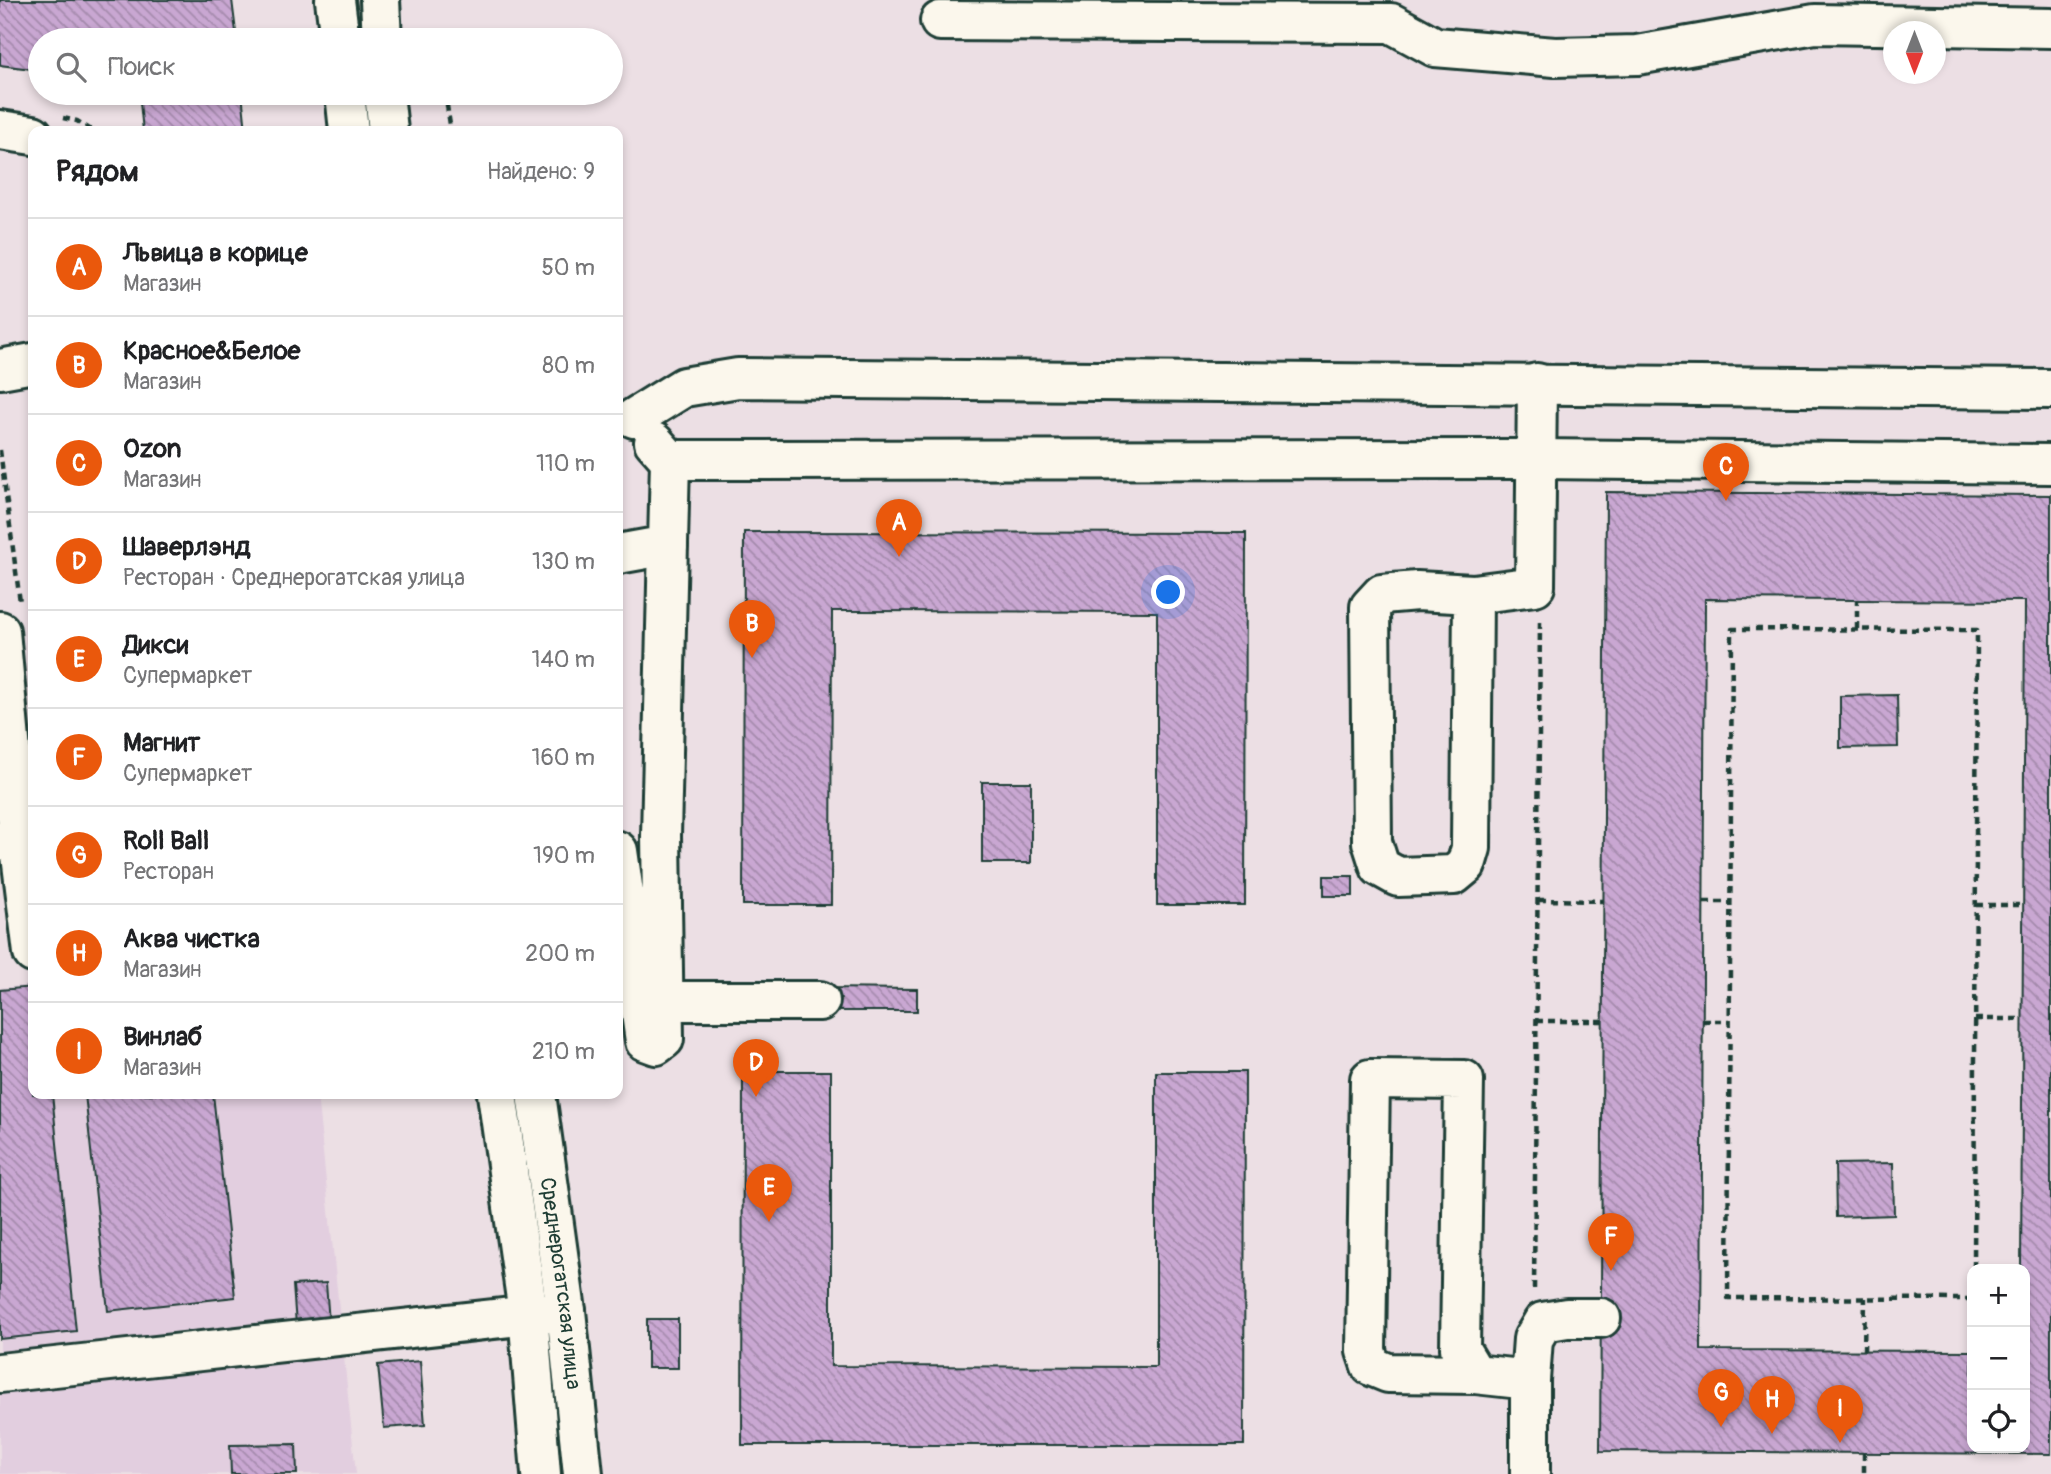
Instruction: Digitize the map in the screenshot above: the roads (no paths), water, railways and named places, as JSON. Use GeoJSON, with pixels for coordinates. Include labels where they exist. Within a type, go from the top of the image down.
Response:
{"type":"FeatureCollection","features":[{"type":"Feature","properties":{"kind":"street"},"geometry":{"type":"LineString","coordinates":[[335,0],[338,28]]}},
{"type":"Feature","properties":{"kind":"street"},"geometry":{"type":"LineString","coordinates":[[380,0],[381,28]]}},
{"type":"Feature","properties":{"kind":"street"},"geometry":{"type":"LineString","coordinates":[[940,21],[1391,23],[1435,47],[1555,57],[1636,55],[1815,24],[2051,28]]}},
{"type":"Feature","properties":{"kind":"street"},"geometry":{"type":"LineString","coordinates":[[346,105],[348,126]]}},
{"type":"Feature","properties":{"kind":"street"},"geometry":{"type":"LineString","coordinates":[[385,105],[387,126]]}},
{"type":"Feature","properties":{"kind":"street"},"geometry":{"type":"LineString","coordinates":[[0,130],[28,134]]}},
{"type":"Feature","properties":{"kind":"street"},"geometry":{"type":"LineString","coordinates":[[0,369],[28,364]]}},
{"type":"Feature","properties":{"kind":"street"},"geometry":{"type":"LineString","coordinates":[[2051,389],[738,377],[684,387],[626,418],[670,460],[1536,459],[2051,464]]}},
{"type":"Feature","properties":{"kind":"street"},"geometry":{"type":"LineString","coordinates":[[1473,594],[1471,848],[1466,864],[1454,876],[1398,877],[1380,867],[1372,842],[1370,607],[1382,594],[1417,591],[1473,594],[1535,586],[1537,383]]}},
{"type":"Feature","properties":{"kind":"street"},"geometry":{"type":"LineString","coordinates":[[623,886],[645,1041],[656,1045],[664,1038],[661,836],[670,460]]}},
{"type":"Feature","properties":{"kind":"street"},"geometry":{"type":"LineString","coordinates":[[623,553],[668,545]]}},
{"type":"Feature","properties":{"kind":"street"},"geometry":{"type":"LineString","coordinates":[[0,631],[10,840],[28,928]]}},
{"type":"Feature","properties":{"kind":"street"},"geometry":{"type":"LineString","coordinates":[[623,839],[661,836]]}},
{"type":"Feature","properties":{"kind":"street"},"geometry":{"type":"LineString","coordinates":[[664,1001],[820,1001]]}},
{"type":"Feature","properties":{"kind":"street"},"geometry":{"type":"LineString","coordinates":[[1475,1374],[1460,1349],[1464,1080],[1370,1079],[1366,1351],[1371,1366],[1388,1373],[1475,1374],[1530,1380]]}},
{"type":"Feature","properties":{"kind":"street","name":"Среднерогатская улица"},"geometry":{"type":"LineString","coordinates":[[498,1099],[528,1313],[541,1474]]}},
{"type":"Feature","properties":{"kind":"street","name":"Среднерогатская улица"},"geometry":{"type":"LineString","coordinates":[[537,1099],[566,1311],[583,1474]]}},
{"type":"Feature","properties":{"kind":"street"},"geometry":{"type":"LineString","coordinates":[[0,1373],[330,1339],[528,1313],[566,1311]]}},
{"type":"Feature","properties":{"kind":"street"},"geometry":{"type":"LineString","coordinates":[[1530,1474],[1533,1339],[1543,1322],[1567,1318],[1601,1318]]}},
{"type":"Feature","properties":{"kind":"place","name":"Ozon"},"geometry":{"type":"Point","coordinates":[1726,501]}},
{"type":"Feature","properties":{"kind":"place","name":"Львица в корице"},"geometry":{"type":"Point","coordinates":[899,557]}},
{"type":"Feature","properties":{"kind":"place","name":"Красное&Белое"},"geometry":{"type":"Point","coordinates":[752,658]}},
{"type":"Feature","properties":{"kind":"place","name":"Шаверлэнд"},"geometry":{"type":"Point","coordinates":[756,1097]}},
{"type":"Feature","properties":{"kind":"place","name":"Дикси"},"geometry":{"type":"Point","coordinates":[769,1222]}},
{"type":"Feature","properties":{"kind":"place","name":"Магнит"},"geometry":{"type":"Point","coordinates":[1611,1271]}},
{"type":"Feature","properties":{"kind":"place","name":"Roll Ball"},"geometry":{"type":"Point","coordinates":[1721,1427]}},
{"type":"Feature","properties":{"kind":"place","name":"Аква чистка"},"geometry":{"type":"Point","coordinates":[1772,1434]}},
{"type":"Feature","properties":{"kind":"place","name":"Винлаб"},"geometry":{"type":"Point","coordinates":[1840,1443]}}]}
